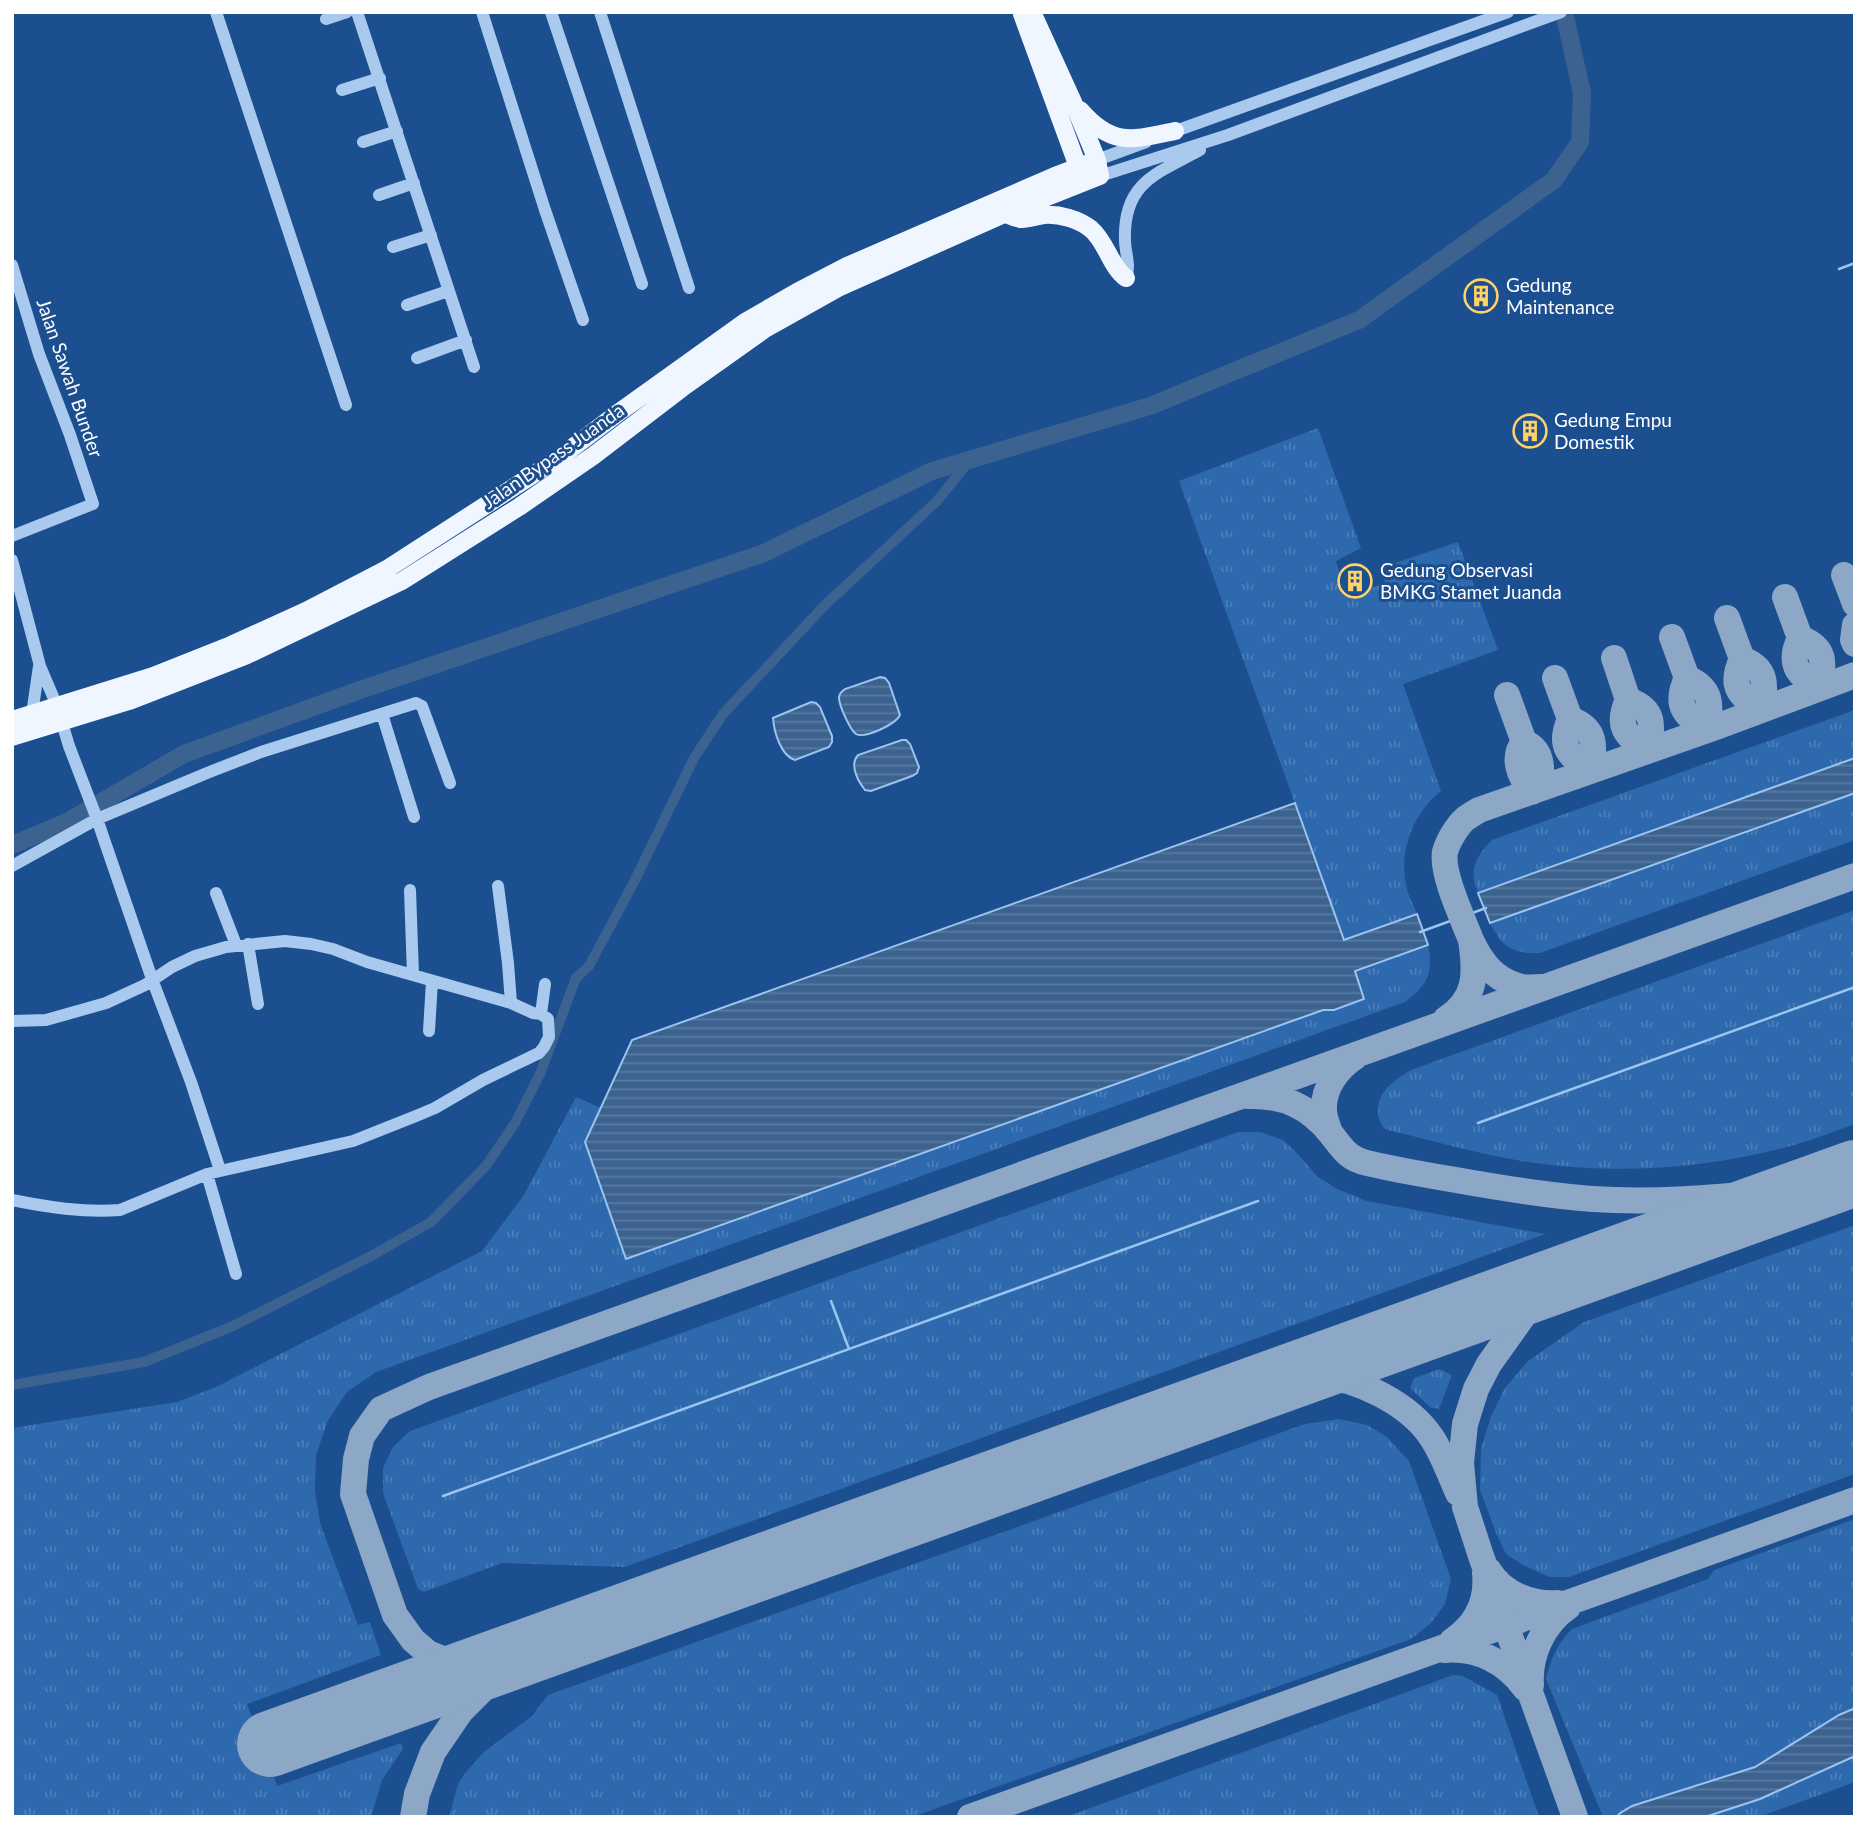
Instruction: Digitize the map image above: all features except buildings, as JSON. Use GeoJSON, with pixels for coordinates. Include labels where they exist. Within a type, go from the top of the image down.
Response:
{"type":"FeatureCollection","features":[{"type":"Feature","properties":{"kind":"main road"},"geometry":{"type":"LineString","coordinates":[[1021,12],[1090,171]]}},
{"type":"Feature","properties":{"kind":"main road"},"geometry":{"type":"LineString","coordinates":[[1032,12],[1073,102],[1090,171]]}},
{"type":"Feature","properties":{"kind":"main road"},"geometry":{"type":"LineString","coordinates":[[1073,102],[1100,130],[1111,136],[1135,138],[1175,131]]}},
{"type":"Feature","properties":{"kind":"main road","name":"Jalan Bypass Juanda"},"geometry":{"type":"LineString","coordinates":[[288,627],[402,581],[593,456],[682,388],[765,330],[841,288],[1004,214],[1090,171]]}},
{"type":"Feature","properties":{"kind":"main road","name":"Jalan Bypass Juanda"},"geometry":{"type":"LineString","coordinates":[[12,720],[32,714],[59,714],[129,701],[247,655],[306,611],[387,569],[480,510],[558,458],[745,322],[797,292],[847,266],[1023,189],[1090,171]]}},
{"type":"Feature","properties":{"kind":"main road"},"geometry":{"type":"LineString","coordinates":[[1004,214],[1021,219],[1057,215],[1084,224],[1098,236],[1118,270],[1126,278]]}},
{"type":"Feature","properties":{"kind":"main road","name":"Jalan Bypass Juanda"},"geometry":{"type":"LineString","coordinates":[[12,737],[59,714]]}},
{"type":"Feature","properties":{"kind":"street"},"geometry":{"type":"LineString","coordinates":[[216,12],[346,405]]}},
{"type":"Feature","properties":{"kind":"street"},"geometry":{"type":"LineString","coordinates":[[326,19],[347,12]]}},
{"type":"Feature","properties":{"kind":"street"},"geometry":{"type":"LineString","coordinates":[[357,12],[474,367]]}},
{"type":"Feature","properties":{"kind":"street"},"geometry":{"type":"LineString","coordinates":[[482,12],[583,320]]}},
{"type":"Feature","properties":{"kind":"street"},"geometry":{"type":"LineString","coordinates":[[551,12],[642,284]]}},
{"type":"Feature","properties":{"kind":"street"},"geometry":{"type":"LineString","coordinates":[[600,12],[689,288]]}},
{"type":"Feature","properties":{"kind":"street"},"geometry":{"type":"LineString","coordinates":[[1090,171],[1175,131],[1508,12]]}},
{"type":"Feature","properties":{"kind":"street"},"geometry":{"type":"LineString","coordinates":[[1090,171],[1228,135],[1561,12]]}},
{"type":"Feature","properties":{"kind":"street"},"geometry":{"type":"LineString","coordinates":[[342,90],[380,78]]}},
{"type":"Feature","properties":{"kind":"street"},"geometry":{"type":"LineString","coordinates":[[363,142],[397,131]]}},
{"type":"Feature","properties":{"kind":"street"},"geometry":{"type":"LineString","coordinates":[[1126,278],[1126,229],[1130,205],[1138,190],[1155,174],[1228,135]]}},
{"type":"Feature","properties":{"kind":"street"},"geometry":{"type":"LineString","coordinates":[[379,195],[414,183]]}},
{"type":"Feature","properties":{"kind":"street"},"geometry":{"type":"LineString","coordinates":[[393,247],[431,235]]}},
{"type":"Feature","properties":{"kind":"street","name":"Jalan Sawah Bunder"},"geometry":{"type":"LineString","coordinates":[[12,265],[39,354],[93,504],[12,536]]}},
{"type":"Feature","properties":{"kind":"street"},"geometry":{"type":"LineString","coordinates":[[407,305],[448,291]]}},
{"type":"Feature","properties":{"kind":"street"},"geometry":{"type":"LineString","coordinates":[[417,358],[466,340]]}},
{"type":"Feature","properties":{"kind":"street"},"geometry":{"type":"LineString","coordinates":[[12,560],[40,666],[191,1083],[236,1274]]}},
{"type":"Feature","properties":{"kind":"street"},"geometry":{"type":"LineString","coordinates":[[32,714],[40,666]]}},
{"type":"Feature","properties":{"kind":"street"},"geometry":{"type":"LineString","coordinates":[[12,866],[96,816],[261,752],[410,704],[420,704],[450,783]]}},
{"type":"Feature","properties":{"kind":"street"},"geometry":{"type":"LineString","coordinates":[[382,713],[414,817]]}},
{"type":"Feature","properties":{"kind":"street"},"geometry":{"type":"LineString","coordinates":[[498,887],[511,1003]]}},
{"type":"Feature","properties":{"kind":"street"},"geometry":{"type":"LineString","coordinates":[[410,891],[413,975]]}},
{"type":"Feature","properties":{"kind":"street"},"geometry":{"type":"LineString","coordinates":[[216,893],[242,944],[258,1004]]}},
{"type":"Feature","properties":{"kind":"street"},"geometry":{"type":"LineString","coordinates":[[12,1021],[46,1020],[106,1003],[145,985],[195,956],[242,944],[285,941],[311,944],[511,1003],[541,1014],[548,1019],[550,1029],[547,1042],[539,1053],[483,1080],[435,1108],[354,1141],[214,1172],[120,1210],[47,1207],[12,1200]]}},
{"type":"Feature","properties":{"kind":"street"},"geometry":{"type":"LineString","coordinates":[[429,1031],[432,981]]}},
{"type":"Feature","properties":{"kind":"street"},"geometry":{"type":"LineString","coordinates":[[541,1014],[545,984]]}},
{"type":"Feature","properties":{"kind":"green space"},"geometry":{"type":"Polygon","coordinates":[[[1318,428],[1361,548],[1336,561],[1347,596],[1385,583],[1380,568],[1458,542],[1498,650],[1403,684],[1441,791],[1422,811],[1406,848],[1405,875],[1408,892],[1417,914],[1344,940],[1179,481],[1318,428]]]}},
{"type":"Feature","properties":{"kind":"green space"},"geometry":{"type":"Polygon","coordinates":[[[1855,710],[1855,758],[1478,893],[1474,877],[1475,864],[1492,840],[1855,710]]]}},
{"type":"Feature","properties":{"kind":"green space"},"geometry":{"type":"Polygon","coordinates":[[[1855,793],[1855,840],[1540,953],[1510,948],[1500,939],[1490,923],[1855,793]]]}},
{"type":"Feature","properties":{"kind":"green space"},"geometry":{"type":"Polygon","coordinates":[[[1855,910],[1855,1124],[1762,1153],[1698,1164],[1633,1169],[1567,1167],[1516,1160],[1384,1129],[1379,1119],[1379,1102],[1383,1094],[1411,1070],[1855,910]]]}},
{"type":"Feature","properties":{"kind":"green space"},"geometry":{"type":"Polygon","coordinates":[[[1428,945],[1430,964],[1427,978],[1419,990],[1405,1002],[376,1372],[347,1392],[328,1420],[316,1455],[315,1491],[320,1523],[358,1625],[370,1622],[381,1655],[247,1704],[277,1786],[401,1743],[403,1749],[382,1780],[371,1817],[12,1817],[12,1428],[177,1402],[216,1387],[482,1251],[524,1195],[576,1097],[601,1108],[585,1142],[1334,1010],[1364,998],[1355,971],[1428,945]]]}},
{"type":"Feature","properties":{"kind":"green space"},"geometry":{"type":"Polygon","coordinates":[[[1238,1132],[1260,1132],[1283,1140],[1318,1177],[1337,1189],[1367,1201],[1545,1234],[625,1567],[502,1563],[424,1592],[418,1589],[383,1493],[383,1468],[393,1447],[410,1431],[1238,1132]]]}},
{"type":"Feature","properties":{"kind":"green space"},"geometry":{"type":"Polygon","coordinates":[[[1855,1225],[1855,1474],[1569,1577],[1550,1577],[1506,1554],[1480,1490],[1481,1449],[1491,1416],[1505,1388],[1528,1361],[1584,1322],[1855,1225]]]}},
{"type":"Feature","properties":{"kind":"green space"},"geometry":{"type":"Polygon","coordinates":[[[1440,1369],[1452,1375],[1439,1409],[1430,1407],[1410,1388],[1414,1378],[1440,1369]]]}},
{"type":"Feature","properties":{"kind":"green space"},"geometry":{"type":"Polygon","coordinates":[[[1339,1419],[1367,1425],[1387,1437],[1409,1461],[1451,1579],[1445,1604],[1431,1623],[1411,1639],[912,1817],[449,1817],[458,1784],[465,1773],[484,1752],[532,1716],[548,1695],[1305,1424],[1339,1419]]]}},
{"type":"Feature","properties":{"kind":"green space"},"geometry":{"type":"Polygon","coordinates":[[[1855,1519],[1855,1782],[1759,1817],[1603,1817],[1546,1679],[1555,1652],[1572,1629],[1708,1579],[1714,1570],[1855,1519]]]}},
{"type":"Feature","properties":{"kind":"green space"},"geometry":{"type":"Polygon","coordinates":[[[1453,1675],[1463,1676],[1497,1695],[1539,1817],[1066,1817],[1453,1675]]]}},
{"type":"Feature","properties":{"kind":"shaded area"},"geometry":{"type":"Polygon","coordinates":[[[880,677],[889,683],[900,715],[880,730],[856,734],[843,711],[840,695],[845,689],[880,677]]]}},
{"type":"Feature","properties":{"kind":"shaded area"},"geometry":{"type":"Polygon","coordinates":[[[811,702],[820,707],[832,742],[829,747],[795,760],[782,749],[773,718],[811,702]]]}},
{"type":"Feature","properties":{"kind":"shaded area"},"geometry":{"type":"Polygon","coordinates":[[[902,740],[910,744],[919,767],[917,773],[871,791],[865,790],[857,778],[855,759],[858,755],[902,740]]]}},
{"type":"Feature","properties":{"kind":"shaded area"},"geometry":{"type":"Polygon","coordinates":[[[1855,758],[1855,793],[1490,923],[1478,893],[1855,758]]]}},
{"type":"Feature","properties":{"kind":"shaded area"},"geometry":{"type":"Polygon","coordinates":[[[1295,803],[1344,940],[1417,914],[1428,945],[1355,971],[1364,999],[1334,1010],[1323,1010],[626,1259],[585,1142],[632,1040],[1295,803]]]}},
{"type":"Feature","properties":{"kind":"shaded area"},"geometry":{"type":"Polygon","coordinates":[[[1855,1708],[1855,1756],[1760,1799],[1705,1817],[1617,1817],[1632,1806],[1755,1767],[1839,1715],[1855,1708]]]}},
{"type":"Feature","properties":{"kind":"waterway"},"geometry":{"type":"LineString","coordinates":[[12,845],[67,822],[184,754],[360,690],[764,553],[932,471],[1150,406],[1359,320],[1554,180],[1580,142],[1582,93],[1564,12]]}},
{"type":"Feature","properties":{"kind":"waterway"},"geometry":{"type":"LineString","coordinates":[[1839,269],[1855,263]]}},
{"type":"Feature","properties":{"kind":"waterway"},"geometry":{"type":"LineString","coordinates":[[12,1385],[144,1362],[233,1326],[371,1256],[431,1222],[486,1166],[515,1123],[540,1074],[576,978],[589,966],[634,882],[694,758],[723,714],[826,604],[937,501],[970,460]]}},
{"type":"Feature","properties":{"kind":"waterway"},"geometry":{"type":"LineString","coordinates":[[1420,932],[1486,908]]}},
{"type":"Feature","properties":{"kind":"waterway"},"geometry":{"type":"LineString","coordinates":[[1478,1123],[1855,987]]}},
{"type":"Feature","properties":{"kind":"waterway"},"geometry":{"type":"LineString","coordinates":[[443,1496],[1258,1201]]}},
{"type":"Feature","properties":{"kind":"waterway"},"geometry":{"type":"LineString","coordinates":[[831,1301],[849,1349]]}},
{"type":"Feature","properties":{"kind":"taxiway"},"geometry":{"type":"LineString","coordinates":[[1844,575],[1855,604]]}},
{"type":"Feature","properties":{"kind":"taxiway"},"geometry":{"type":"LineString","coordinates":[[1785,597],[1800,638],[1815,647],[1821,657],[1819,688],[1796,667],[1795,654],[1800,638]]}},
{"type":"Feature","properties":{"kind":"taxiway"},"geometry":{"type":"LineString","coordinates":[[1727,618],[1742,659],[1761,673],[1764,686],[1761,710],[1738,689],[1736,676],[1742,659]]}},
{"type":"Feature","properties":{"kind":"taxiway"},"geometry":{"type":"LineString","coordinates":[[1855,625],[1855,644]]}},
{"type":"Feature","properties":{"kind":"taxiway"},"geometry":{"type":"LineString","coordinates":[[1672,637],[1687,678],[1702,687],[1706,693],[1709,705],[1707,730],[1692,719],[1684,708],[1681,695],[1687,678]]}},
{"type":"Feature","properties":{"kind":"taxiway"},"geometry":{"type":"LineString","coordinates":[[1614,658],[1628,700],[1648,713],[1651,726],[1648,750],[1633,740],[1625,730],[1623,717],[1628,700]]}},
{"type":"Feature","properties":{"kind":"taxiway"},"geometry":{"type":"LineString","coordinates":[[1471,940],[1446,872],[1445,861],[1445,852],[1451,839],[1465,819],[1479,810],[1855,675]]}},
{"type":"Feature","properties":{"kind":"taxiway"},"geometry":{"type":"LineString","coordinates":[[1555,678],[1570,719],[1590,733],[1593,746],[1590,771],[1567,749],[1565,736],[1570,719]]}},
{"type":"Feature","properties":{"kind":"taxiway"},"geometry":{"type":"LineString","coordinates":[[1507,695],[1524,742],[1539,756],[1541,770],[1536,790]]}},
{"type":"Feature","properties":{"kind":"taxiway"},"geometry":{"type":"LineString","coordinates":[[1524,742],[1518,755],[1519,768],[1532,792]]}},
{"type":"Feature","properties":{"kind":"taxiway"},"geometry":{"type":"LineString","coordinates":[[502,1660],[470,1664],[448,1661],[428,1653],[413,1640],[395,1615],[353,1494],[356,1459],[362,1436],[381,1409],[429,1387],[1855,876]]}},
{"type":"Feature","properties":{"kind":"taxiway"},"geometry":{"type":"LineString","coordinates":[[1446,1019],[1464,1003],[1469,994],[1474,963],[1471,940],[1484,962],[1502,979],[1521,987],[1541,987]]}},
{"type":"Feature","properties":{"kind":"taxiway"},"geometry":{"type":"LineString","coordinates":[[1330,1133],[1324,1113],[1326,1094],[1337,1073],[1355,1057]]}},
{"type":"Feature","properties":{"kind":"taxiway"},"geometry":{"type":"LineString","coordinates":[[1248,1096],[1284,1100],[1304,1109],[1323,1124],[1346,1152],[1360,1161],[1490,1186],[1559,1196],[1620,1200],[1702,1198],[1811,1189]]}},
{"type":"Feature","properties":{"kind":"taxiway"},"geometry":{"type":"LineString","coordinates":[[1565,1278],[1526,1312],[1489,1364],[1476,1389],[1465,1424],[1461,1463],[1465,1507],[1575,1817]]}},
{"type":"Feature","properties":{"kind":"taxiway"},"geometry":{"type":"LineString","coordinates":[[1283,1379],[1311,1375],[1331,1377],[1364,1387],[1396,1403],[1422,1425],[1432,1438],[1458,1493]]}},
{"type":"Feature","properties":{"kind":"taxiway"},"geometry":{"type":"LineString","coordinates":[[970,1817],[1855,1500]]}},
{"type":"Feature","properties":{"kind":"taxiway"},"geometry":{"type":"LineString","coordinates":[[1489,1571],[1510,1592],[1528,1600],[1558,1603]]}},
{"type":"Feature","properties":{"kind":"taxiway"},"geometry":{"type":"LineString","coordinates":[[1452,1641],[1468,1628],[1479,1612],[1484,1594],[1485,1573]]}},
{"type":"Feature","properties":{"kind":"taxiway"},"geometry":{"type":"LineString","coordinates":[[1531,1685],[1532,1663],[1539,1641],[1551,1622],[1568,1607]]}},
{"type":"Feature","properties":{"kind":"taxiway"},"geometry":{"type":"LineString","coordinates":[[413,1817],[417,1794],[433,1752],[461,1711],[494,1678],[541,1646]]}},
{"type":"Feature","properties":{"kind":"taxiway"},"geometry":{"type":"LineString","coordinates":[[1444,1650],[1468,1651],[1490,1658],[1509,1671],[1525,1688]]}},
{"type":"Feature","properties":{"kind":"runway"},"geometry":{"type":"LineString","coordinates":[[270,1744],[1855,1173]]}},
{"type":"Feature","properties":{"kind":"place","name":"Gedung Maintenance"},"geometry":{"type":"Point","coordinates":[1481,296]}},
{"type":"Feature","properties":{"kind":"place","name":"Gedung Empu Domestik"},"geometry":{"type":"Point","coordinates":[1530,431]}},
{"type":"Feature","properties":{"kind":"place","name":"Gedung Observasi BMKG Stamet Juanda"},"geometry":{"type":"Point","coordinates":[1355,581]}}]}
